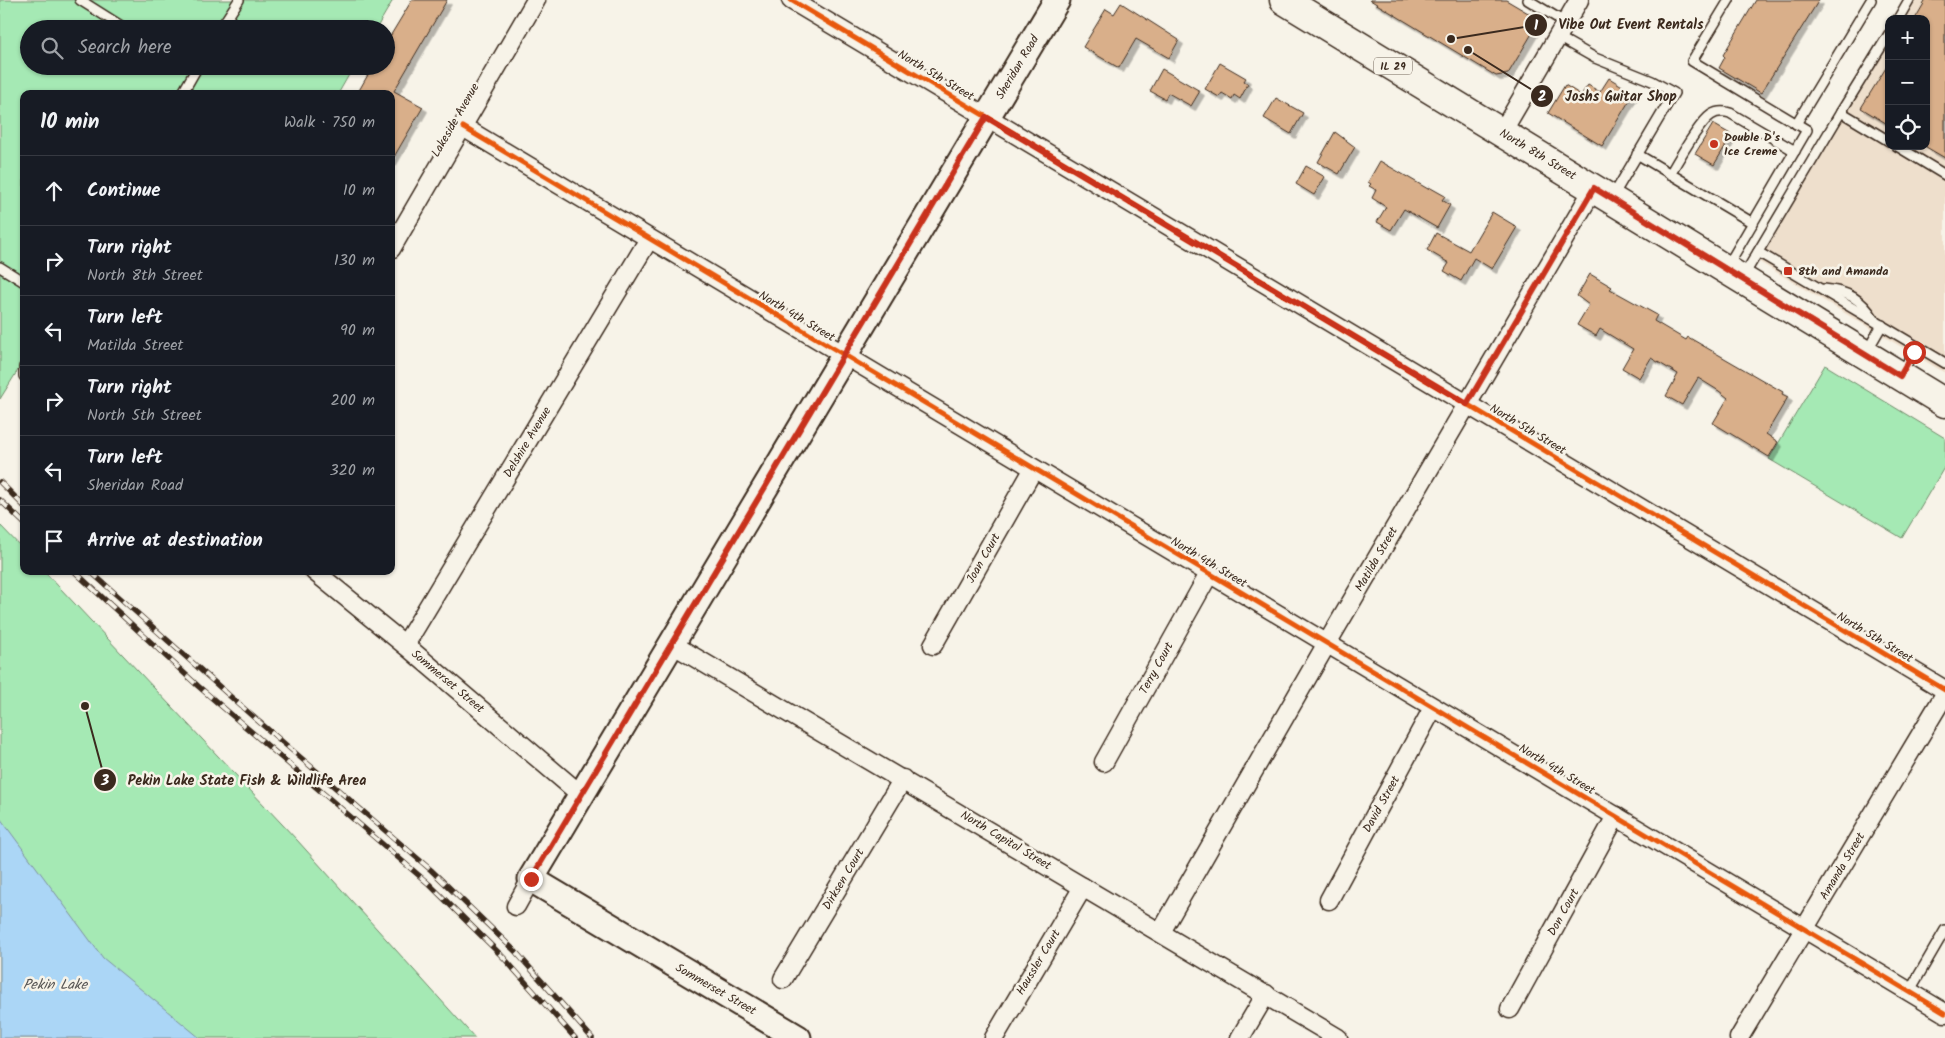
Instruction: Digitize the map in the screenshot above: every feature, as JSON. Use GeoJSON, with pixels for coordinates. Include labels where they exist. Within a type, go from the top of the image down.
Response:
{"type":"FeatureCollection","features":[{"type":"Feature","properties":{"kind":"main road","name":"Sheridan Road"},"geometry":{"type":"LineString","coordinates":[[531,879],[580,794],[672,644],[843,355],[1057,0]]}},
{"type":"Feature","properties":{"kind":"main road","name":"North 8th Street"},"geometry":{"type":"LineString","coordinates":[[1284,0],[1945,403]]}},
{"type":"Feature","properties":{"kind":"main road","name":"Sommerset Street"},"geometry":{"type":"LineString","coordinates":[[531,879],[798,1038]]}},
{"type":"Feature","properties":{"kind":"main road"},"geometry":{"type":"LineString","coordinates":[[753,1011],[780,1038]]}},
{"type":"Feature","properties":{"kind":"street","name":"Lakeside Avenue"},"geometry":{"type":"LineString","coordinates":[[395,242],[536,0]]}},
{"type":"Feature","properties":{"kind":"street","name":"North 5th Street"},"geometry":{"type":"LineString","coordinates":[[791,0],[1945,690]]}},
{"type":"Feature","properties":{"kind":"street"},"geometry":{"type":"LineString","coordinates":[[1502,132],[1579,0]]}},
{"type":"Feature","properties":{"kind":"street","name":"North 4th Street"},"geometry":{"type":"LineString","coordinates":[[463,127],[1326,645],[1945,1013]]}},
{"type":"Feature","properties":{"kind":"street","name":"Matilda Street"},"geometry":{"type":"LineString","coordinates":[[1161,932],[1467,404],[1603,193]]}},
{"type":"Feature","properties":{"kind":"street","name":"Delshire Avenue"},"geometry":{"type":"LineString","coordinates":[[405,645],[649,239]]}},
{"type":"Feature","properties":{"kind":"street","name":"Joan Court"},"geometry":{"type":"LineString","coordinates":[[933,645],[1034,470]]}},
{"type":"Feature","properties":{"kind":"street","name":"Terry Court"},"geometry":{"type":"LineString","coordinates":[[1104,762],[1209,574]]}},
{"type":"Feature","properties":{"kind":"street","name":"Sommerset Street"},"geometry":{"type":"LineString","coordinates":[[319,575],[405,645],[580,794]]}},
{"type":"Feature","properties":{"kind":"street","name":"North Capitol Street"},"geometry":{"type":"LineString","coordinates":[[672,644],[1338,1038]]}},
{"type":"Feature","properties":{"kind":"street","name":"Amanda Street"},"geometry":{"type":"LineString","coordinates":[[1739,1038],[1945,694]]}},
{"type":"Feature","properties":{"kind":"street","name":"David Street"},"geometry":{"type":"LineString","coordinates":[[1329,900],[1434,708]]}},
{"type":"Feature","properties":{"kind":"street","name":"Dirksen Court"},"geometry":{"type":"LineString","coordinates":[[783,979],[903,780]]}},
{"type":"Feature","properties":{"kind":"street","name":"Don Court"},"geometry":{"type":"LineString","coordinates":[[1510,1009],[1616,816]]}},
{"type":"Feature","properties":{"kind":"street","name":"Sheridan Road"},"geometry":{"type":"LineString","coordinates":[[516,906],[531,879]]}},
{"type":"Feature","properties":{"kind":"street","name":"Haussler Court"},"geometry":{"type":"LineString","coordinates":[[994,1038],[1083,886]]}},
{"type":"Feature","properties":{"kind":"street"},"geometry":{"type":"LineString","coordinates":[[1240,1038],[1266,994]]}},
{"type":"Feature","properties":{"kind":"lane"},"geometry":{"type":"LineString","coordinates":[[80,0],[112,20]]}},
{"type":"Feature","properties":{"kind":"lane"},"geometry":{"type":"LineString","coordinates":[[226,20],[238,0]]}},
{"type":"Feature","properties":{"kind":"lane"},"geometry":{"type":"LineString","coordinates":[[1528,0],[1594,58],[1652,81],[1674,93],[1637,154],[1603,193]]}},
{"type":"Feature","properties":{"kind":"lane"},"geometry":{"type":"LineString","coordinates":[[1729,0],[1692,61],[1807,130],[1753,223],[1734,273]]}},
{"type":"Feature","properties":{"kind":"lane"},"geometry":{"type":"LineString","coordinates":[[1796,124],[1872,0]]}},
{"type":"Feature","properties":{"kind":"lane"},"geometry":{"type":"LineString","coordinates":[[1900,15],[1909,0]]}},
{"type":"Feature","properties":{"kind":"lane"},"geometry":{"type":"LineString","coordinates":[[1734,273],[1758,252],[1885,40]]}},
{"type":"Feature","properties":{"kind":"lane"},"geometry":{"type":"LineString","coordinates":[[184,90],[193,75]]}},
{"type":"Feature","properties":{"kind":"lane"},"geometry":{"type":"LineString","coordinates":[[1670,174],[1702,124],[1711,115],[1722,111],[1730,112],[1795,151]]}},
{"type":"Feature","properties":{"kind":"lane"},"geometry":{"type":"LineString","coordinates":[[1841,112],[1885,139]]}},
{"type":"Feature","properties":{"kind":"lane"},"geometry":{"type":"LineString","coordinates":[[1904,150],[1945,175]]}},
{"type":"Feature","properties":{"kind":"lane"},"geometry":{"type":"LineString","coordinates":[[1637,154],[1753,223]]}},
{"type":"Feature","properties":{"kind":"lane"},"geometry":{"type":"LineString","coordinates":[[1758,252],[1945,363]]}},
{"type":"Feature","properties":{"kind":"lane"},"geometry":{"type":"LineString","coordinates":[[0,267],[20,280]]}},
{"type":"Feature","properties":{"kind":"lane"},"geometry":{"type":"LineString","coordinates":[[1865,354],[1879,323]]}},
{"type":"Feature","properties":{"kind":"lane"},"geometry":{"type":"LineString","coordinates":[[1900,376],[1917,346]]}},
{"type":"Feature","properties":{"kind":"lane"},"geometry":{"type":"LineString","coordinates":[[1909,992],[1945,930]]}},
{"type":"Feature","properties":{"kind":"shaded area"},"geometry":{"type":"Polygon","coordinates":[[[1903,0],[1945,0],[1945,373],[1749,256],[1885,30],[1885,150],[1930,150],[1930,15],[1894,15],[1903,0]]]}},
{"type":"Feature","properties":{"kind":"green space"},"geometry":{"type":"Polygon","coordinates":[[[0,0],[393,0],[381,20],[20,20],[20,75],[349,75],[340,90],[20,90],[20,371],[18,370],[0,399],[0,0]]]}},
{"type":"Feature","properties":{"kind":"green space"},"geometry":{"type":"Polygon","coordinates":[[[1825,365],[1945,438],[1945,466],[1902,538],[1769,459],[1825,365]]]}},
{"type":"Feature","properties":{"kind":"green space"},"geometry":{"type":"Polygon","coordinates":[[[0,525],[20,546],[20,575],[48,575],[297,840],[475,1038],[0,1038],[0,525]]]}},
{"type":"Feature","properties":{"kind":"water","name":"Pekin Lake"},"geometry":{"type":"Polygon","coordinates":[[[0,818],[103,958],[200,1038],[0,1038],[0,818]]]}},
{"type":"Feature","properties":{"kind":"building"},"geometry":{"type":"Polygon","coordinates":[[[412,0],[447,0],[395,90],[359,90],[368,75],[395,75],[395,28],[412,0]]]}},
{"type":"Feature","properties":{"kind":"building"},"geometry":{"type":"Polygon","coordinates":[[[1370,0],[1506,0],[1540,20],[1508,74],[1496,76],[1370,0]]]}},
{"type":"Feature","properties":{"kind":"building"},"geometry":{"type":"Polygon","coordinates":[[[1756,0],[1819,0],[1761,93],[1719,68],[1725,57],[1723,55],[1756,0]]]}},
{"type":"Feature","properties":{"kind":"building"},"geometry":{"type":"Polygon","coordinates":[[[1926,0],[1945,0],[1945,158],[1930,149],[1930,15],[1917,15],[1926,0]]]}},
{"type":"Feature","properties":{"kind":"building"},"geometry":{"type":"Polygon","coordinates":[[[1121,3],[1179,40],[1169,58],[1136,39],[1119,68],[1083,47],[1106,9],[1114,14],[1121,3]]]}},
{"type":"Feature","properties":{"kind":"building"},"geometry":{"type":"Polygon","coordinates":[[[1220,63],[1246,78],[1244,81],[1248,84],[1240,99],[1234,95],[1232,99],[1222,93],[1219,97],[1205,89],[1220,63]]]}},
{"type":"Feature","properties":{"kind":"building"},"geometry":{"type":"Polygon","coordinates":[[[1162,69],[1200,91],[1191,106],[1168,93],[1165,99],[1150,91],[1162,69]]]}},
{"type":"Feature","properties":{"kind":"building"},"geometry":{"type":"Polygon","coordinates":[[[1885,69],[1885,123],[1861,108],[1885,69]]]}},
{"type":"Feature","properties":{"kind":"building"},"geometry":{"type":"Polygon","coordinates":[[[1609,78],[1634,93],[1602,146],[1548,113],[1565,85],[1581,95],[1588,85],[1600,92],[1609,78]]]}},
{"type":"Feature","properties":{"kind":"building"},"geometry":{"type":"Polygon","coordinates":[[[395,92],[423,107],[395,155],[395,92]]]}},
{"type":"Feature","properties":{"kind":"building"},"geometry":{"type":"Polygon","coordinates":[[[1276,98],[1303,113],[1291,134],[1264,118],[1276,98]]]}},
{"type":"Feature","properties":{"kind":"building"},"geometry":{"type":"Polygon","coordinates":[[[1713,124],[1732,135],[1714,165],[1695,154],[1713,124]]]}},
{"type":"Feature","properties":{"kind":"building"},"geometry":{"type":"Polygon","coordinates":[[[1335,132],[1355,147],[1339,174],[1318,162],[1335,132]]]}},
{"type":"Feature","properties":{"kind":"building"},"geometry":{"type":"Polygon","coordinates":[[[1380,161],[1428,189],[1429,187],[1445,196],[1442,200],[1450,205],[1437,228],[1404,209],[1391,230],[1377,222],[1386,207],[1372,198],[1376,190],[1369,186],[1371,184],[1368,182],[1380,161]]]}},
{"type":"Feature","properties":{"kind":"building"},"geometry":{"type":"Polygon","coordinates":[[[1306,166],[1325,177],[1314,195],[1296,184],[1306,166]]]}},
{"type":"Feature","properties":{"kind":"building"},"geometry":{"type":"Polygon","coordinates":[[[1492,212],[1517,227],[1492,269],[1474,258],[1461,281],[1444,271],[1449,263],[1427,250],[1436,233],[1469,251],[1492,212]]]}},
{"type":"Feature","properties":{"kind":"building"},"geometry":{"type":"Polygon","coordinates":[[[1590,274],[1612,287],[1610,289],[1657,315],[1654,321],[1686,340],[1688,337],[1783,392],[1782,394],[1788,397],[1766,434],[1778,442],[1769,457],[1713,423],[1728,398],[1719,391],[1698,378],[1682,405],[1666,396],[1678,374],[1651,358],[1639,378],[1622,368],[1633,349],[1600,329],[1596,336],[1577,325],[1589,305],[1577,296],[1590,274]]]}},
{"type":"Feature","properties":{"kind":"railway"},"geometry":{"type":"LineString","coordinates":[[0,482],[20,502]]}},
{"type":"Feature","properties":{"kind":"railway"},"geometry":{"type":"LineString","coordinates":[[0,500],[20,519]]}},
{"type":"Feature","properties":{"kind":"railway"},"geometry":{"type":"LineString","coordinates":[[78,575],[198,686],[429,884],[504,958],[575,1038]]}},
{"type":"Feature","properties":{"kind":"railway"},"geometry":{"type":"LineString","coordinates":[[94,575],[250,714],[431,870],[515,951],[592,1038]]}},
{"type":"Feature","properties":{"kind":"cycle path"},"geometry":{"type":"LineString","coordinates":[[791,0],[1945,690]]}},
{"type":"Feature","properties":{"kind":"cycle path"},"geometry":{"type":"LineString","coordinates":[[463,127],[1945,1013]]}},
{"type":"Feature","properties":{"kind":"place","name":"Vibe Out Event Rentals"},"geometry":{"type":"Point","coordinates":[1451,39]}},
{"type":"Feature","properties":{"kind":"place","name":"Joshs Guitar Shop"},"geometry":{"type":"Point","coordinates":[1468,50]}},
{"type":"Feature","properties":{"kind":"place","name":"Double D's Ice Creme"},"geometry":{"type":"Point","coordinates":[1714,144]}},
{"type":"Feature","properties":{"kind":"place","name":"8th and Amanda"},"geometry":{"type":"Point","coordinates":[1788,271]}},
{"type":"Feature","properties":{"kind":"place","name":"Pekin Lake State Fish & Wildlife Area"},"geometry":{"type":"Point","coordinates":[85,706]}},
{"type":"Feature","properties":{"kind":"route"},"geometry":{"type":"LineString","coordinates":[[531,879],[580,794],[672,644],[986,117],[1467,404],[1594,188],[1900,376],[1914,352]]}}]}
